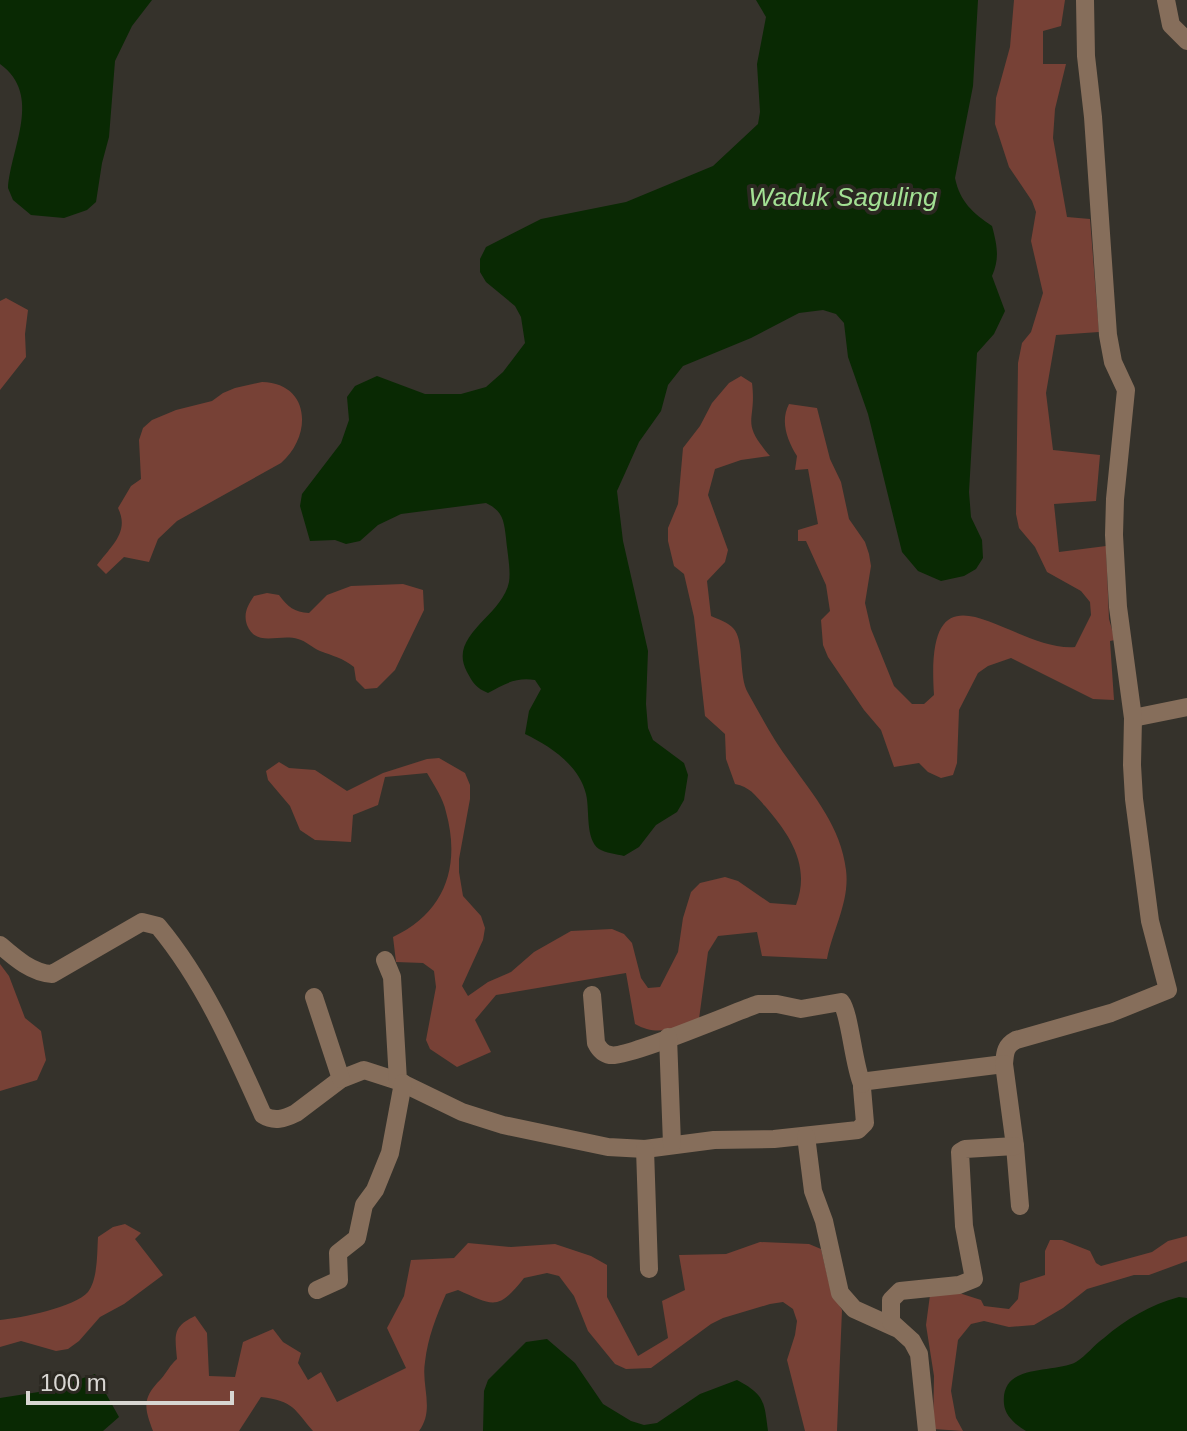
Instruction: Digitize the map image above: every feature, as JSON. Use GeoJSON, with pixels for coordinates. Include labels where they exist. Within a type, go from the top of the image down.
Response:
{"type":"FeatureCollection","features":[{"type":"Feature","properties":{"kind":"street"},"geometry":{"type":"LineString","coordinates":[[1085,0],[1086,56],[1108,335],[1113,362],[1126,390],[1115,499],[1118,607],[1133,718],[1132,765],[1142,877],[1168,990]]}},
{"type":"Feature","properties":{"kind":"street"},"geometry":{"type":"LineString","coordinates":[[1166,0],[1171,25],[1187,41]]}},
{"type":"Feature","properties":{"kind":"street"},"geometry":{"type":"LineString","coordinates":[[1133,718],[1187,707]]}},
{"type":"Feature","properties":{"kind":"street"},"geometry":{"type":"LineString","coordinates":[[0,945],[37,971],[52,974],[142,922],[153,923],[165,934],[195,979],[263,1115],[272,1119],[288,1117],[341,1079],[364,1070],[400,1082],[462,1112],[503,1125],[608,1147],[645,1149],[672,1144],[806,1136],[858,1130],[863,1126],[862,1084],[853,1058],[846,1010],[841,1002],[801,1009],[758,1004],[624,1055],[605,1053],[596,1043],[592,995]]}},
{"type":"Feature","properties":{"kind":"street"},"geometry":{"type":"LineString","coordinates":[[317,1290],[339,1280],[338,1253],[357,1238],[364,1205],[375,1190],[393,1144],[400,1082],[392,977],[385,960]]}},
{"type":"Feature","properties":{"kind":"street"},"geometry":{"type":"LineString","coordinates":[[1020,1206],[1004,1064],[1005,1050],[1009,1044],[1187,986]]}},
{"type":"Feature","properties":{"kind":"street"},"geometry":{"type":"LineString","coordinates":[[314,997],[341,1079]]}},
{"type":"Feature","properties":{"kind":"street"},"geometry":{"type":"LineString","coordinates":[[668,1037],[672,1144]]}},
{"type":"Feature","properties":{"kind":"street"},"geometry":{"type":"LineString","coordinates":[[862,1084],[872,1079],[964,1071],[1004,1064]]}},
{"type":"Feature","properties":{"kind":"street"},"geometry":{"type":"LineString","coordinates":[[806,1136],[813,1191],[824,1221],[840,1293],[854,1309],[896,1328]]}},
{"type":"Feature","properties":{"kind":"street"},"geometry":{"type":"LineString","coordinates":[[927,1431],[919,1354],[912,1341],[891,1322],[889,1309],[894,1295],[900,1291],[959,1285],[974,1279],[964,1226],[960,1152],[965,1149],[1015,1146]]}},
{"type":"Feature","properties":{"kind":"street"},"geometry":{"type":"LineString","coordinates":[[645,1149],[649,1269]]}},
{"type":"Feature","properties":{"kind":"shaded area"},"geometry":{"type":"Polygon","coordinates":[[[1014,0],[1065,0],[1061,26],[1043,31],[1043,64],[1066,64],[1055,109],[1053,138],[1067,217],[1090,219],[1099,332],[1056,335],[1046,393],[1053,450],[1100,455],[1096,501],[1054,504],[1059,552],[1106,546],[1109,619],[1115,640],[1110,641],[1114,700],[1093,699],[1011,658],[988,666],[978,673],[959,710],[957,763],[953,775],[941,778],[919,763],[894,767],[881,730],[828,657],[823,645],[821,620],[830,611],[826,585],[806,541],[798,541],[798,530],[818,524],[808,469],[795,470],[797,456],[788,437],[785,417],[789,404],[817,408],[830,459],[841,482],[849,519],[865,542],[869,554],[871,566],[865,603],[871,629],[894,686],[912,704],[924,704],[934,695],[935,651],[943,626],[957,616],[976,617],[1050,644],[1075,647],[1091,615],[1090,602],[1081,591],[1047,572],[1035,547],[1019,528],[1016,514],[1018,363],[1022,343],[1031,332],[1043,293],[1031,241],[1036,212],[1009,167],[995,124],[996,98],[1010,47],[1014,0]]]}},
{"type":"Feature","properties":{"kind":"shaded area"},"geometry":{"type":"Polygon","coordinates":[[[6,298],[28,310],[26,357],[0,390],[0,301],[6,298]]]}},
{"type":"Feature","properties":{"kind":"shaded area"},"geometry":{"type":"Polygon","coordinates":[[[741,376],[752,383],[752,428],[770,456],[741,460],[715,469],[708,495],[728,550],[725,562],[707,581],[711,616],[729,624],[737,634],[748,693],[839,840],[846,870],[846,893],[827,959],[762,956],[757,932],[718,936],[708,952],[699,1019],[659,1031],[635,1024],[626,973],[496,995],[475,1020],[491,1052],[457,1067],[430,1049],[426,1040],[436,987],[434,971],[423,963],[396,962],[393,937],[411,927],[437,901],[450,869],[450,832],[446,812],[427,773],[385,777],[378,805],[353,815],[351,842],[315,840],[300,830],[290,806],[268,780],[266,771],[279,762],[289,768],[315,770],[347,791],[383,773],[427,759],[439,758],[465,773],[470,785],[470,799],[459,872],[463,896],[481,916],[485,928],[483,940],[462,986],[468,996],[488,982],[511,972],[534,952],[571,931],[612,929],[624,934],[632,943],[641,978],[648,988],[660,987],[678,952],[691,892],[700,883],[725,877],[738,881],[770,903],[796,905],[801,877],[796,852],[774,817],[755,795],[735,784],[726,759],[725,734],[705,716],[694,617],[684,574],[674,566],[668,541],[668,528],[678,504],[683,448],[712,403],[729,383],[741,376]]]}},
{"type":"Feature","properties":{"kind":"shaded area"},"geometry":{"type":"Polygon","coordinates":[[[262,382],[290,391],[298,401],[302,425],[291,452],[281,463],[177,521],[158,539],[149,562],[124,557],[106,574],[97,565],[120,532],[122,524],[118,508],[131,486],[141,479],[139,440],[143,428],[152,420],[176,410],[212,401],[235,388],[262,382]]]}},
{"type":"Feature","properties":{"kind":"shaded area"},"geometry":{"type":"Polygon","coordinates":[[[403,584],[423,590],[424,610],[395,670],[377,688],[365,689],[356,680],[354,667],[342,659],[298,639],[256,636],[246,621],[247,609],[254,596],[267,593],[279,595],[292,608],[309,613],[327,595],[351,586],[403,584]]]}},
{"type":"Feature","properties":{"kind":"shaded area"},"geometry":{"type":"Polygon","coordinates":[[[0,964],[9,976],[25,1018],[41,1031],[46,1060],[37,1080],[0,1091],[0,964]]]}},
{"type":"Feature","properties":{"kind":"shaded area"},"geometry":{"type":"Polygon","coordinates":[[[125,1224],[141,1233],[135,1239],[163,1275],[124,1304],[100,1317],[68,1349],[56,1351],[21,1341],[0,1347],[0,1320],[60,1307],[88,1292],[95,1273],[98,1237],[113,1227],[125,1224]]]}},
{"type":"Feature","properties":{"kind":"shaded area"},"geometry":{"type":"Polygon","coordinates":[[[1187,1236],[1187,1261],[1149,1275],[1134,1275],[1087,1289],[1034,1325],[1009,1327],[984,1321],[971,1324],[958,1340],[951,1391],[956,1418],[963,1431],[933,1429],[934,1376],[926,1325],[930,1295],[956,1292],[981,1300],[984,1306],[1009,1309],[1018,1299],[1020,1283],[1045,1275],[1045,1251],[1050,1240],[1062,1240],[1090,1251],[1101,1266],[1152,1252],[1168,1241],[1187,1236]]]}},
{"type":"Feature","properties":{"kind":"shaded area"},"geometry":{"type":"Polygon","coordinates":[[[760,1242],[809,1244],[821,1249],[831,1291],[842,1310],[837,1431],[805,1431],[787,1360],[797,1321],[793,1309],[783,1302],[711,1324],[651,1368],[626,1369],[615,1364],[588,1331],[574,1296],[559,1276],[547,1273],[524,1278],[501,1301],[480,1300],[458,1290],[446,1294],[426,1353],[427,1406],[419,1431],[313,1431],[287,1404],[261,1397],[239,1431],[153,1431],[148,1415],[146,1403],[150,1392],[177,1359],[179,1328],[195,1316],[207,1333],[209,1376],[235,1377],[243,1342],[273,1329],[283,1342],[301,1353],[298,1363],[308,1380],[321,1372],[337,1402],[406,1368],[387,1328],[404,1296],[411,1260],[454,1258],[468,1243],[511,1247],[555,1244],[591,1256],[607,1265],[607,1297],[638,1356],[668,1338],[662,1301],[685,1290],[679,1255],[726,1254],[760,1242]]]}},
{"type":"Feature","properties":{"kind":"water"},"geometry":{"type":"Polygon","coordinates":[[[0,0],[152,0],[132,26],[115,61],[109,137],[96,202],[87,210],[64,218],[31,215],[13,200],[8,188],[22,106],[20,91],[13,77],[0,64],[0,0]]]}},
{"type":"Feature","properties":{"kind":"water","name":"Waduk Saguling"},"geometry":{"type":"Polygon","coordinates":[[[756,0],[978,0],[973,86],[955,178],[968,206],[992,226],[997,251],[992,276],[1005,311],[994,334],[977,353],[969,492],[971,517],[982,540],[983,558],[976,569],[964,576],[941,581],[918,571],[902,552],[868,414],[848,357],[844,323],[836,314],[823,310],[799,313],[751,338],[683,366],[668,385],[661,411],[639,442],[617,491],[623,541],[648,651],[648,728],[653,740],[684,763],[688,775],[684,800],[677,812],[656,825],[639,847],[624,856],[602,850],[595,844],[590,831],[586,794],[570,765],[544,744],[525,734],[529,711],[541,689],[535,680],[516,680],[488,693],[475,685],[467,672],[463,659],[464,647],[497,606],[509,582],[504,526],[496,509],[486,503],[401,514],[378,525],[360,541],[346,544],[335,540],[310,541],[300,506],[302,494],[341,443],[349,420],[347,397],[355,386],[377,376],[425,394],[461,394],[486,387],[503,372],[525,343],[521,317],[515,306],[486,282],[480,272],[480,259],[486,247],[541,219],[626,202],[713,166],[758,124],[757,64],[766,17],[756,0]]]}},
{"type":"Feature","properties":{"kind":"water"},"geometry":{"type":"Polygon","coordinates":[[[1179,1297],[1187,1298],[1187,1431],[1026,1431],[1009,1416],[1004,1404],[1010,1381],[1019,1375],[1076,1362],[1130,1319],[1148,1308],[1179,1297]]]}},
{"type":"Feature","properties":{"kind":"water"},"geometry":{"type":"Polygon","coordinates":[[[547,1339],[575,1363],[603,1404],[631,1421],[644,1425],[657,1423],[700,1394],[737,1380],[762,1400],[768,1431],[483,1431],[484,1391],[488,1380],[526,1342],[547,1339]]]}},
{"type":"Feature","properties":{"kind":"water"},"geometry":{"type":"Polygon","coordinates":[[[95,1374],[119,1417],[103,1431],[0,1431],[0,1398],[45,1391],[95,1374]]]}}]}
